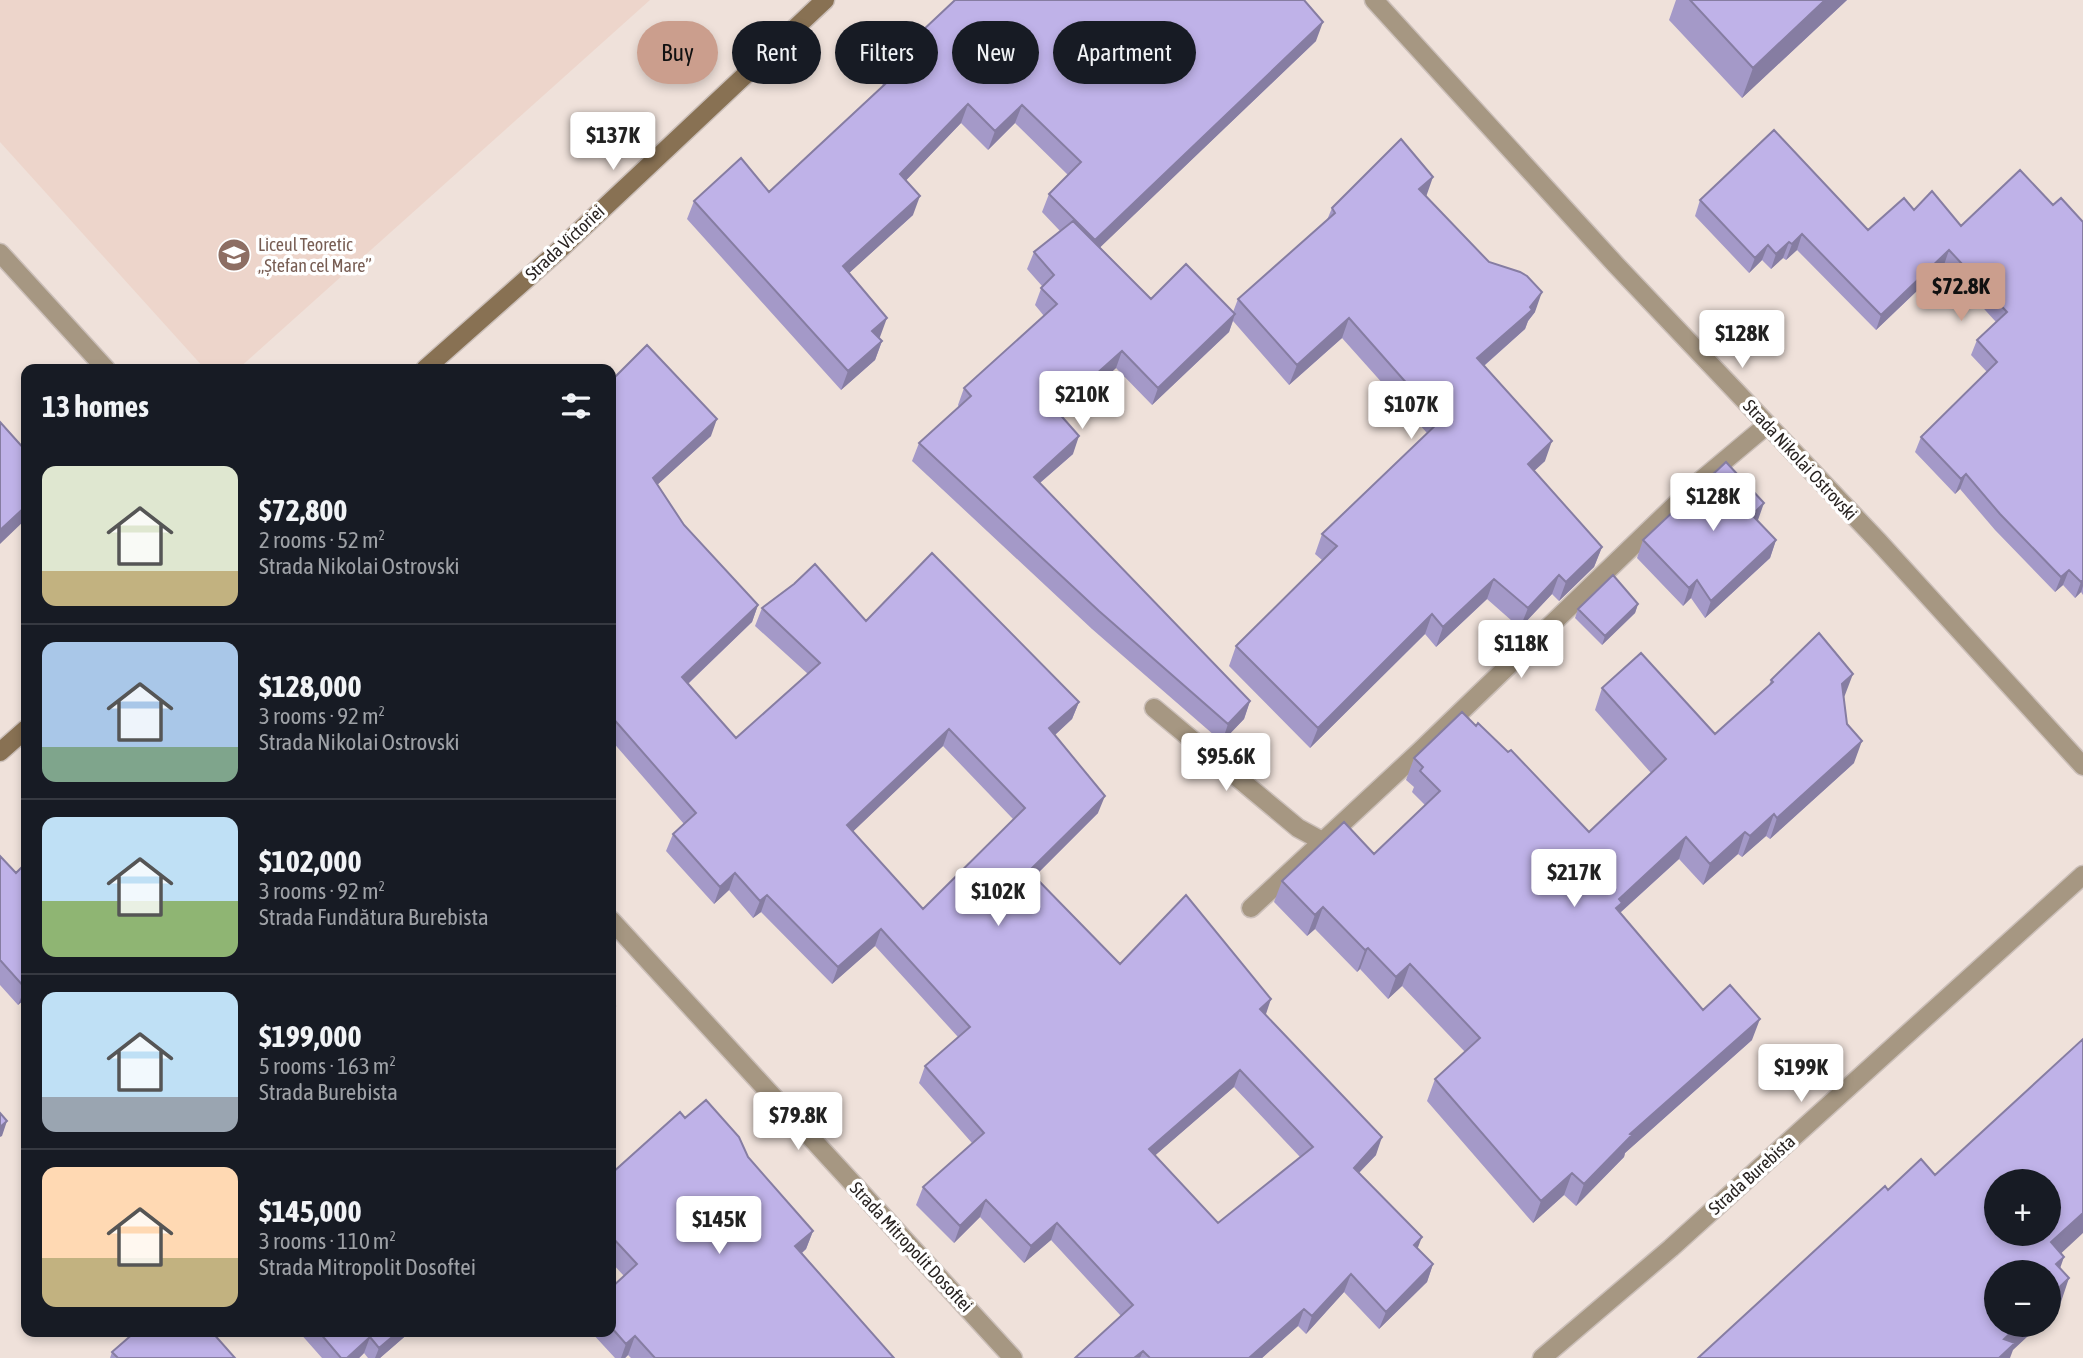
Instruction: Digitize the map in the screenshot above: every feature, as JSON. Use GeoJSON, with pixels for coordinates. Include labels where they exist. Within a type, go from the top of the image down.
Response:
{"type":"FeatureCollection","features":[{"type":"Feature","properties":{"kind":"street","name":"Strada Victoriei"},"geometry":{"type":"LineString","coordinates":[[431,364],[557,251],[825,0]]}},
{"type":"Feature","properties":{"kind":"street","name":"Strada Nikolai Ostrovski"},"geometry":{"type":"LineString","coordinates":[[1374,0],[1616,265],[1887,552],[2083,765]]}},
{"type":"Feature","properties":{"kind":"street"},"geometry":{"type":"LineString","coordinates":[[0,253],[101,364]]}},
{"type":"Feature","properties":{"kind":"street"},"geometry":{"type":"LineString","coordinates":[[1251,908],[1420,751],[1699,482],[1767,425]]}},
{"type":"Feature","properties":{"kind":"street"},"geometry":{"type":"LineString","coordinates":[[1153,708],[1298,828],[1322,841]]}},
{"type":"Feature","properties":{"kind":"street"},"geometry":{"type":"LineString","coordinates":[[0,752],[21,733]]}},
{"type":"Feature","properties":{"kind":"street","name":"Strada Burebista"},"geometry":{"type":"LineString","coordinates":[[1542,1358],[1671,1248],[2083,875]]}},
{"type":"Feature","properties":{"kind":"street","name":"Strada Mitropolit Dosoftei"},"geometry":{"type":"LineString","coordinates":[[616,925],[1013,1358]]}},
{"type":"Feature","properties":{"kind":"shaded area","name":"Liceul Teoretic „Ștefan cel Mare”"},"geometry":{"type":"Polygon","coordinates":[[[0,0],[650,0],[244,364],[200,364],[0,142],[0,0]]]}},
{"type":"Feature","properties":{"kind":"building"},"geometry":{"type":"Polygon","coordinates":[[[955,0],[1304,0],[1323,22],[1095,240],[1049,194],[1081,162],[1022,105],[995,131],[968,104],[900,174],[920,196],[843,266],[887,318],[872,331],[882,341],[848,371],[694,201],[741,158],[769,192],[885,84],[938,84],[938,21],[933,21],[955,0]]]}},
{"type":"Feature","properties":{"kind":"building"},"geometry":{"type":"Polygon","coordinates":[[[1690,0],[1825,0],[1753,68],[1690,0]]]}},
{"type":"Feature","properties":{"kind":"building"},"geometry":{"type":"Polygon","coordinates":[[[1774,130],[1868,230],[1904,198],[1914,210],[1932,191],[1961,226],[2020,170],[2053,205],[2061,198],[2083,222],[2081,582],[2069,570],[2061,577],[2000,514],[1966,474],[1961,479],[1921,437],[1997,362],[1977,340],[2007,312],[1949,250],[1881,315],[1802,234],[1776,254],[1768,245],[1755,258],[1700,200],[1774,130]]]}},
{"type":"Feature","properties":{"kind":"building"},"geometry":{"type":"Polygon","coordinates":[[[1401,139],[1433,177],[1419,189],[1489,262],[1520,272],[1542,292],[1530,307],[1532,310],[1477,358],[1552,441],[1528,464],[1602,547],[1566,582],[1559,575],[1528,608],[1494,579],[1443,627],[1432,614],[1318,728],[1236,646],[1337,546],[1322,534],[1440,421],[1349,318],[1297,365],[1238,299],[1335,213],[1332,208],[1401,139]]]}},
{"type":"Feature","properties":{"kind":"building"},"geometry":{"type":"Polygon","coordinates":[[[1073,221],[1151,299],[1186,264],[1235,314],[1158,388],[1122,351],[1056,410],[1079,436],[1034,477],[1250,701],[1228,724],[1099,611],[919,443],[971,396],[964,388],[1057,304],[1041,288],[1054,275],[1034,252],[1073,221]]]}},
{"type":"Feature","properties":{"kind":"building"},"geometry":{"type":"Polygon","coordinates":[[[647,345],[717,419],[653,478],[684,525],[758,605],[682,677],[736,738],[820,663],[762,608],[815,564],[866,621],[932,553],[1079,702],[1049,728],[1105,796],[1029,871],[1120,964],[1186,895],[1271,999],[1260,1009],[1382,1137],[1354,1168],[1422,1237],[1414,1245],[1433,1264],[1386,1312],[1351,1274],[1312,1316],[1304,1309],[1249,1358],[1150,1358],[1143,1351],[1134,1358],[1075,1358],[1133,1305],[1057,1223],[1031,1246],[986,1200],[960,1226],[923,1187],[984,1133],[925,1066],[970,1027],[881,929],[838,967],[767,895],[760,901],[735,873],[720,887],[673,834],[696,813],[616,722],[616,376],[647,345]],[[949,729],[847,825],[923,909],[1025,808],[949,729]],[[1240,1070],[1149,1149],[1218,1223],[1313,1147],[1240,1070]]]}},
{"type":"Feature","properties":{"kind":"building"},"geometry":{"type":"Polygon","coordinates":[[[0,422],[21,445],[21,511],[0,530],[0,422]]]}},
{"type":"Feature","properties":{"kind":"building"},"geometry":{"type":"Polygon","coordinates":[[[1726,462],[1764,503],[1752,515],[1776,540],[1711,601],[1697,580],[1689,588],[1643,540],[1726,462]]]}},
{"type":"Feature","properties":{"kind":"building"},"geometry":{"type":"Polygon","coordinates":[[[1613,575],[1638,604],[1605,636],[1578,609],[1613,575]]]}},
{"type":"Feature","properties":{"kind":"building"},"geometry":{"type":"Polygon","coordinates":[[[1819,633],[1853,674],[1842,684],[1847,724],[1862,741],[1777,818],[1774,814],[1750,836],[1745,832],[1710,864],[1686,837],[1619,899],[1622,903],[1616,908],[1703,1010],[1730,985],[1760,1019],[1630,1134],[1632,1135],[1584,1184],[1572,1173],[1541,1201],[1435,1079],[1480,1038],[1410,964],[1396,977],[1323,907],[1315,915],[1282,881],[1344,822],[1374,854],[1440,791],[1420,771],[1423,767],[1414,758],[1462,712],[1476,726],[1478,723],[1508,752],[1511,750],[1589,832],[1666,759],[1602,688],[1641,653],[1715,734],[1773,682],[1771,680],[1819,633]]]}},
{"type":"Feature","properties":{"kind":"building"},"geometry":{"type":"Polygon","coordinates":[[[0,856],[16,873],[21,868],[21,984],[0,960],[0,856]]]}},
{"type":"Feature","properties":{"kind":"building"},"geometry":{"type":"Polygon","coordinates":[[[2083,1039],[2083,1213],[2061,1233],[2061,1169],[1984,1169],[1984,1246],[2054,1246],[2064,1257],[2061,1260],[1984,1260],[1984,1337],[2006,1337],[2004,1339],[2015,1343],[1999,1358],[1698,1358],[1885,1186],[1888,1190],[1921,1159],[1935,1175],[2083,1039]]]}},
{"type":"Feature","properties":{"kind":"building"},"geometry":{"type":"Polygon","coordinates":[[[706,1100],[739,1137],[748,1157],[813,1231],[795,1246],[894,1358],[655,1358],[635,1336],[626,1344],[616,1333],[616,1283],[637,1264],[616,1241],[616,1170],[680,1112],[685,1118],[706,1100]]]}},
{"type":"Feature","properties":{"kind":"building"},"geometry":{"type":"Polygon","coordinates":[[[0,1113],[7,1121],[0,1127],[0,1113]]]}},
{"type":"Feature","properties":{"kind":"building"},"geometry":{"type":"Polygon","coordinates":[[[2061,1269],[2069,1278],[2061,1286],[2061,1269]]]}},
{"type":"Feature","properties":{"kind":"building"},"geometry":{"type":"Polygon","coordinates":[[[129,1337],[216,1337],[235,1358],[118,1358],[112,1352],[129,1337]]]}},
{"type":"Feature","properties":{"kind":"building"},"geometry":{"type":"Polygon","coordinates":[[[323,1337],[370,1337],[347,1358],[341,1358],[323,1337]]]}},
{"type":"Feature","properties":{"kind":"building"},"geometry":{"type":"Polygon","coordinates":[[[370,1337],[392,1337],[379,1348],[370,1337]]]}},
{"type":"Feature","properties":{"kind":"place","name":"Liceul Teoretic „Ștefan cel Mare”"},"geometry":{"type":"Point","coordinates":[234,255]}}]}
